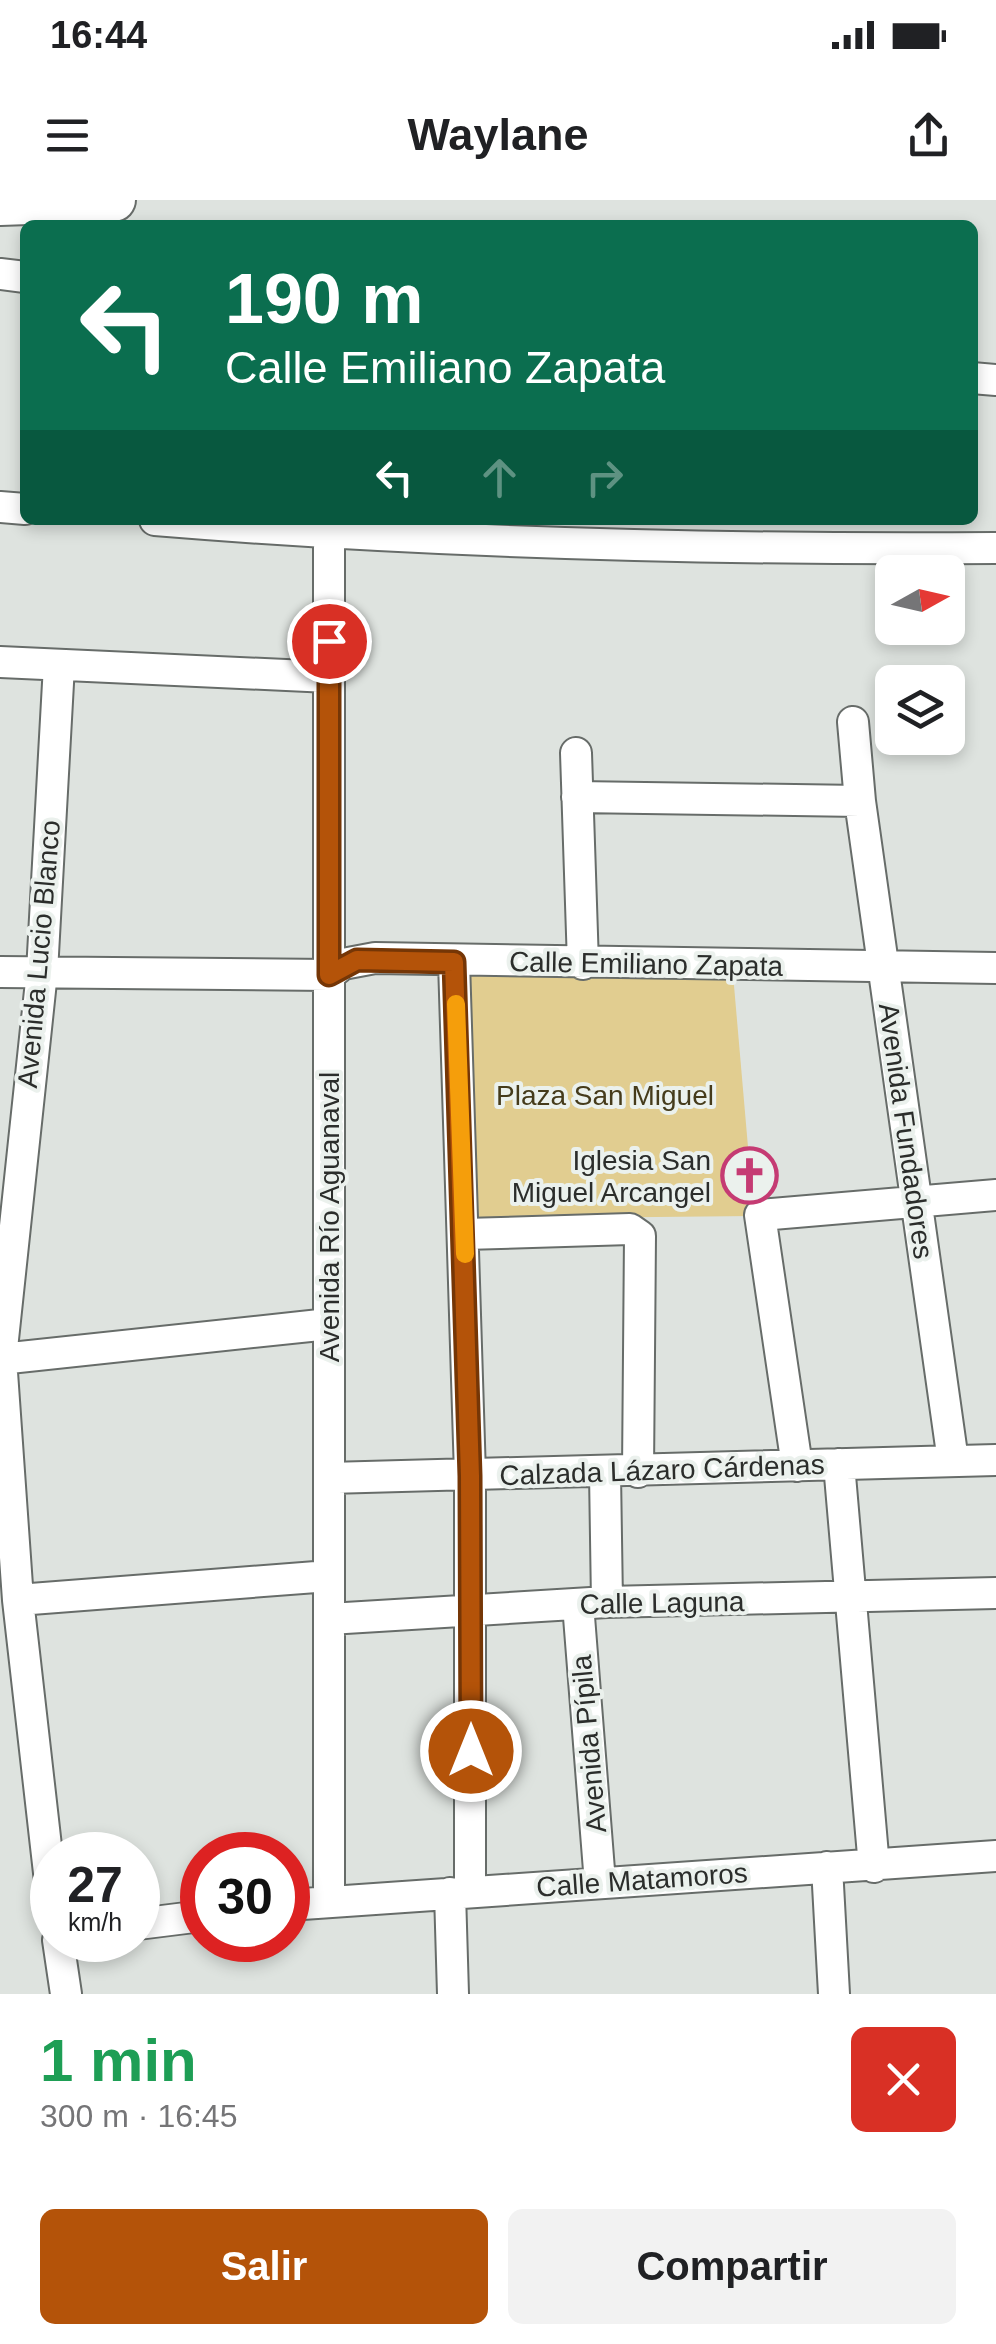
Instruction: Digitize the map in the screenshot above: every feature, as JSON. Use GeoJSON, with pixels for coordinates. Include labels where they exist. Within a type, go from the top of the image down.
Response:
{"type":"FeatureCollection","features":[{"type":"Feature","properties":{"kind":"street"},"geometry":{"type":"LineString","coordinates":[[0,204],[114,200]]}},
{"type":"Feature","properties":{"kind":"street"},"geometry":{"type":"LineString","coordinates":[[217,525],[329,534],[608,544],[996,548]]}},
{"type":"Feature","properties":{"kind":"street","name":"Avenida Río Aguanaval"},"geometry":{"type":"LineString","coordinates":[[329,534],[329,1900]]}},
{"type":"Feature","properties":{"kind":"street"},"geometry":{"type":"LineString","coordinates":[[0,662],[329,677]]}},
{"type":"Feature","properties":{"kind":"street","name":"Avenida Lucio Blanco"},"geometry":{"type":"LineString","coordinates":[[44,1832],[18,1600],[1,1358],[9,1189],[42,972],[59,665]]}},
{"type":"Feature","properties":{"kind":"street","name":"Avenida Fundadores"},"geometry":{"type":"LineString","coordinates":[[853,722],[860,801],[953,1461]]}},
{"type":"Feature","properties":{"kind":"street"},"geometry":{"type":"LineString","coordinates":[[576,753],[583,964]]}},
{"type":"Feature","properties":{"kind":"street"},"geometry":{"type":"LineString","coordinates":[[577,797],[860,801]]}},
{"type":"Feature","properties":{"kind":"street","name":"Calle Emiliano Zapata"},"geometry":{"type":"LineString","coordinates":[[0,972],[329,975],[357,960],[996,968]]}},
{"type":"Feature","properties":{"kind":"street"},"geometry":{"type":"LineString","coordinates":[[453,1994],[472,1610],[465,1234],[454,962]]}},
{"type":"Feature","properties":{"kind":"street"},"geometry":{"type":"LineString","coordinates":[[797,1466],[760,1215],[996,1195]]}},
{"type":"Feature","properties":{"kind":"street"},"geometry":{"type":"LineString","coordinates":[[465,1234],[630,1228],[640,1236],[638,1472]]}},
{"type":"Feature","properties":{"kind":"street"},"geometry":{"type":"LineString","coordinates":[[1,1358],[329,1324]]}},
{"type":"Feature","properties":{"kind":"street","name":"Calzada Lázaro Cárdenas"},"geometry":{"type":"LineString","coordinates":[[329,1478],[996,1460]]}},
{"type":"Feature","properties":{"kind":"street"},"geometry":{"type":"LineString","coordinates":[[840,1464],[874,1867]]}},
{"type":"Feature","properties":{"kind":"street","name":"Avenida Pípila"},"geometry":{"type":"LineString","coordinates":[[600,1884],[593,1603],[604,1473]]}},
{"type":"Feature","properties":{"kind":"street"},"geometry":{"type":"LineString","coordinates":[[18,1600],[329,1576]]}},
{"type":"Feature","properties":{"kind":"street","name":"Calle Laguna"},"geometry":{"type":"LineString","coordinates":[[329,1619],[593,1603],[851,1600],[996,1593]]}},
{"type":"Feature","properties":{"kind":"street","name":"Calle Matamoros"},"geometry":{"type":"LineString","coordinates":[[310,1903],[996,1856]]}},
{"type":"Feature","properties":{"kind":"street"},"geometry":{"type":"LineString","coordinates":[[827,1867],[834,1994]]}},
{"type":"Feature","properties":{"kind":"street"},"geometry":{"type":"LineString","coordinates":[[61,1962],[66,1994]]}},
{"type":"Feature","properties":{"kind":"green space","name":"Plaza San Miguel"},"geometry":{"type":"Polygon","coordinates":[[[461,969],[733,974],[754,1216],[471,1219],[461,969]]]}},
{"type":"Feature","properties":{"kind":"slow traffic"},"geometry":{"type":"LineString","coordinates":[[456,1004],[465,1254]]}},
{"type":"Feature","properties":{"kind":"place","name":"Iglesia San Miguel Arcangel"},"geometry":{"type":"Point","coordinates":[750,1176]}},
{"type":"Feature","properties":{"kind":"route"},"geometry":{"type":"LineString","coordinates":[[329,641],[329,975],[343,964],[375,958],[454,962],[465,1234],[471,1751]]}}]}
